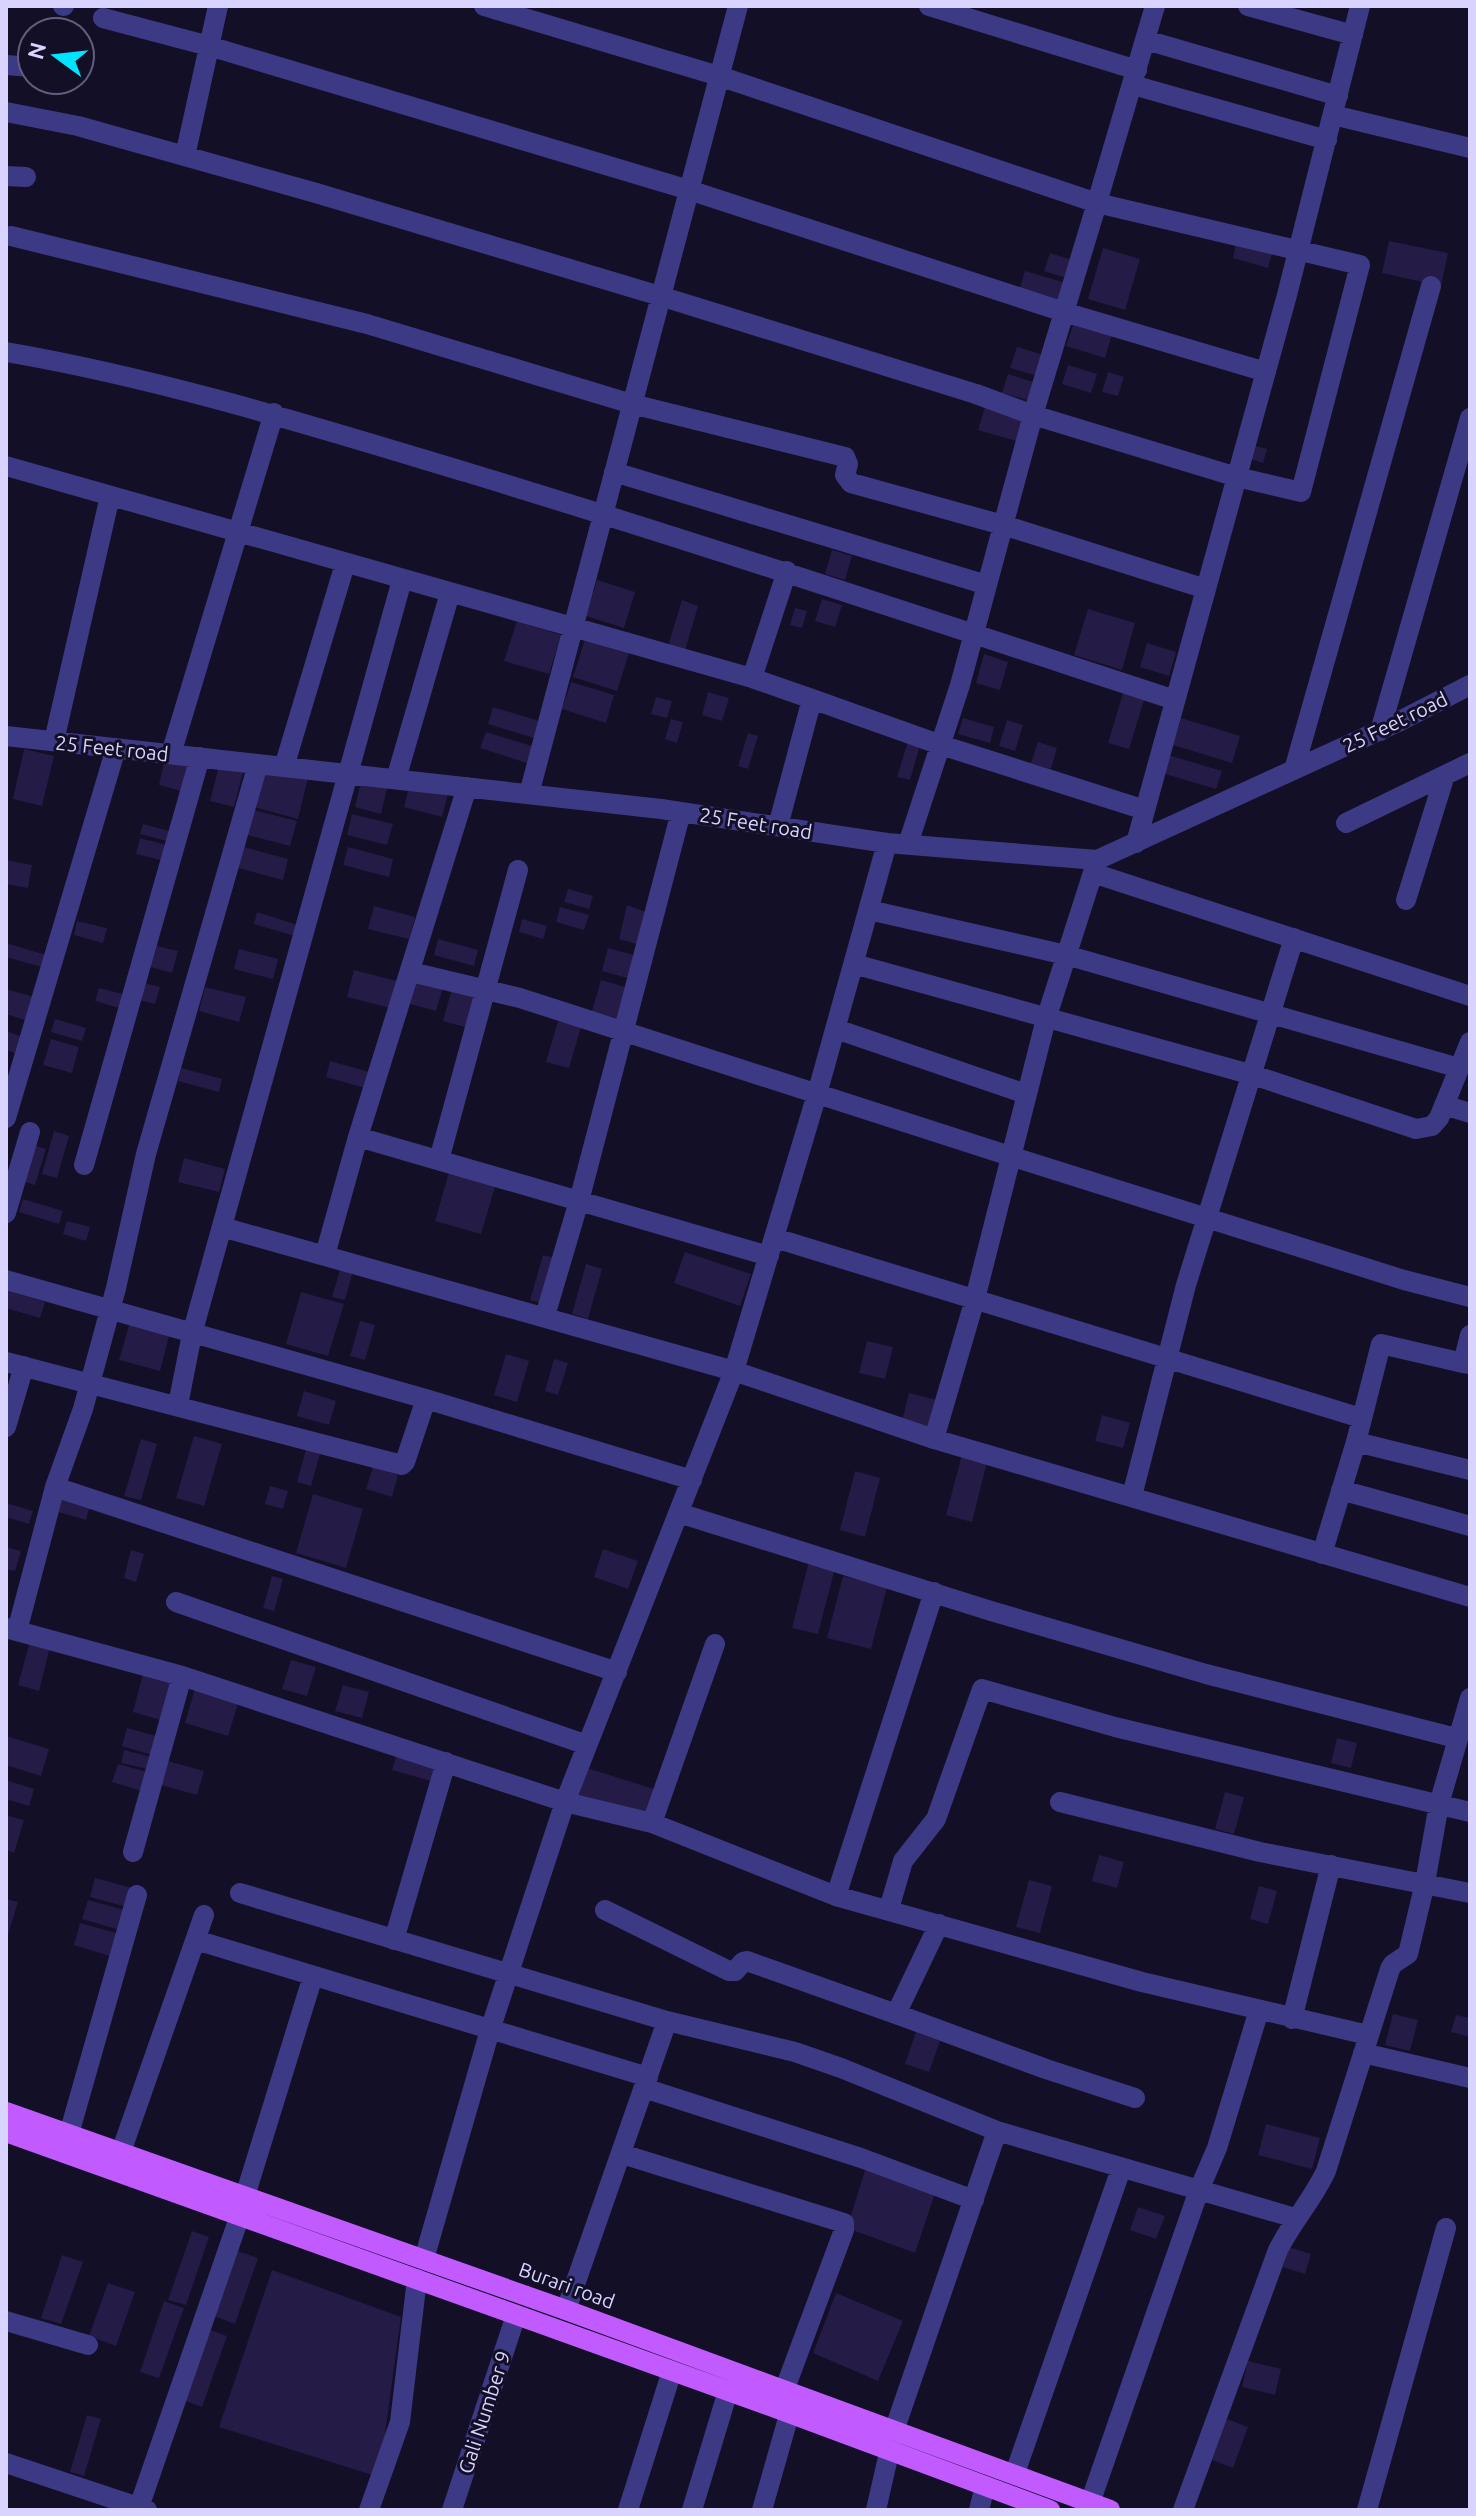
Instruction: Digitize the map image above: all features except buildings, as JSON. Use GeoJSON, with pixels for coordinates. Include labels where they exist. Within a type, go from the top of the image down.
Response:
{"type":"FeatureCollection","features":[{"type":"Feature","properties":{"kind":"main road","name":"Burari road"},"geometry":{"type":"LineString","coordinates":[[6,2112],[121,2152],[417,2279],[789,2415],[1015,2473],[1100,2507]]}},
{"type":"Feature","properties":{"kind":"main road","name":"Burari road"},"geometry":{"type":"LineString","coordinates":[[6,2132],[424,2259],[566,2310],[784,2391],[985,2486],[1050,2510]]}},
{"type":"Feature","properties":{"kind":"street"},"geometry":{"type":"LineString","coordinates":[[185,156],[218,6]]}},
{"type":"Feature","properties":{"kind":"street"},"geometry":{"type":"LineString","coordinates":[[6,112],[78,126],[185,156],[660,296],[1237,477],[1301,492],[1360,265],[1097,203],[719,76],[484,6]]}},
{"type":"Feature","properties":{"kind":"street"},"geometry":{"type":"LineString","coordinates":[[529,794],[738,6]]}},
{"type":"Feature","properties":{"kind":"street"},"geometry":{"type":"LineString","coordinates":[[929,6],[1327,140]]}},
{"type":"Feature","properties":{"kind":"street"},"geometry":{"type":"LineString","coordinates":[[908,844],[974,634],[1033,415],[1155,6]]}},
{"type":"Feature","properties":{"kind":"street"},"geometry":{"type":"LineString","coordinates":[[1248,6],[1353,35]]}},
{"type":"Feature","properties":{"kind":"street"},"geometry":{"type":"LineString","coordinates":[[1136,843],[1299,251],[1360,6]]}},
{"type":"Feature","properties":{"kind":"street"},"geometry":{"type":"LineString","coordinates":[[103,18],[209,46],[689,190],[1064,312],[1266,372]]}},
{"type":"Feature","properties":{"kind":"street"},"geometry":{"type":"LineString","coordinates":[[1146,40],[1335,106],[1470,148]]}},
{"type":"Feature","properties":{"kind":"street"},"geometry":{"type":"LineString","coordinates":[[11,236],[367,324],[632,404],[845,457],[848,464],[845,475],[851,483],[1003,525],[1206,589]]}},
{"type":"Feature","properties":{"kind":"street"},"geometry":{"type":"LineString","coordinates":[[1294,770],[1431,286]]}},
{"type":"Feature","properties":{"kind":"street"},"geometry":{"type":"LineString","coordinates":[[6,352],[57,361],[274,413],[787,571],[1175,700]]}},
{"type":"Feature","properties":{"kind":"street"},"geometry":{"type":"LineString","coordinates":[[171,754],[274,413]]}},
{"type":"Feature","properties":{"kind":"street"},"geometry":{"type":"LineString","coordinates":[[1380,731],[1470,418]]}},
{"type":"Feature","properties":{"kind":"street"},"geometry":{"type":"LineString","coordinates":[[614,472],[987,585]]}},
{"type":"Feature","properties":{"kind":"street"},"geometry":{"type":"LineString","coordinates":[[7,473],[110,496],[752,678],[941,745],[1145,810]]}},
{"type":"Feature","properties":{"kind":"street"},"geometry":{"type":"LineString","coordinates":[[54,741],[110,496]]}},
{"type":"Feature","properties":{"kind":"street"},"geometry":{"type":"LineString","coordinates":[[284,767],[345,564]]}},
{"type":"Feature","properties":{"kind":"street"},"geometry":{"type":"LineString","coordinates":[[752,678],[787,571]]}},
{"type":"Feature","properties":{"kind":"street"},"geometry":{"type":"LineString","coordinates":[[178,1405],[192,1334],[402,580]]}},
{"type":"Feature","properties":{"kind":"street"},"geometry":{"type":"LineString","coordinates":[[396,779],[450,593]]}},
{"type":"Feature","properties":{"kind":"street","name":"25 Feet road"},"geometry":{"type":"LineString","coordinates":[[6,736],[681,812],[887,843],[1095,866],[1136,843],[1380,731],[1470,684]]}},
{"type":"Feature","properties":{"kind":"street"},"geometry":{"type":"LineString","coordinates":[[778,826],[812,699]]}},
{"type":"Feature","properties":{"kind":"street"},"geometry":{"type":"LineString","coordinates":[[6,1118],[116,748]]}},
{"type":"Feature","properties":{"kind":"street"},"geometry":{"type":"LineString","coordinates":[[84,1165],[200,757]]}},
{"type":"Feature","properties":{"kind":"street"},"geometry":{"type":"LineString","coordinates":[[1346,823],[1470,763]]}},
{"type":"Feature","properties":{"kind":"street"},"geometry":{"type":"LineString","coordinates":[[258,764],[146,1154],[90,1383],[11,1630],[182,1676],[565,1802],[652,1823],[836,1896],[1142,1982],[1292,2019],[1470,2078]]}},
{"type":"Feature","properties":{"kind":"street"},"geometry":{"type":"LineString","coordinates":[[1406,900],[1445,775]]}},
{"type":"Feature","properties":{"kind":"street"},"geometry":{"type":"LineString","coordinates":[[325,1255],[358,1137],[467,787]]}},
{"type":"Feature","properties":{"kind":"street"},"geometry":{"type":"LineString","coordinates":[[545,1316],[579,1201],[681,812]]}},
{"type":"Feature","properties":{"kind":"street"},"geometry":{"type":"LineString","coordinates":[[424,2259],[490,2030],[565,1802],[734,1371],[836,1029],[887,843]]}},
{"type":"Feature","properties":{"kind":"street"},"geometry":{"type":"LineString","coordinates":[[934,1439],[975,1299],[1046,1019],[1095,866],[1294,938],[1470,996]]}},
{"type":"Feature","properties":{"kind":"street"},"geometry":{"type":"LineString","coordinates":[[439,1160],[518,870]]}},
{"type":"Feature","properties":{"kind":"street"},"geometry":{"type":"LineString","coordinates":[[869,910],[1066,955],[1459,1068]]}},
{"type":"Feature","properties":{"kind":"street"},"geometry":{"type":"LineString","coordinates":[[1132,1496],[1186,1285],[1294,938]]}},
{"type":"Feature","properties":{"kind":"street"},"geometry":{"type":"LineString","coordinates":[[854,964],[1253,1075],[1416,1129],[1432,1126],[1470,1042]]}},
{"type":"Feature","properties":{"kind":"street"},"geometry":{"type":"LineString","coordinates":[[411,972],[520,998],[1010,1156],[1404,1280],[1470,1297]]}},
{"type":"Feature","properties":{"kind":"street"},"geometry":{"type":"LineString","coordinates":[[836,1029],[1026,1094]]}},
{"type":"Feature","properties":{"kind":"street"},"geometry":{"type":"LineString","coordinates":[[1444,1105],[1470,1113]]}},
{"type":"Feature","properties":{"kind":"street"},"geometry":{"type":"LineString","coordinates":[[6,1213],[30,1132]]}},
{"type":"Feature","properties":{"kind":"street"},"geometry":{"type":"LineString","coordinates":[[358,1137],[579,1201],[975,1299],[1361,1418]]}},
{"type":"Feature","properties":{"kind":"street"},"geometry":{"type":"LineString","coordinates":[[222,1227],[734,1371],[934,1439],[1470,1597]]}},
{"type":"Feature","properties":{"kind":"street"},"geometry":{"type":"LineString","coordinates":[[6,1280],[426,1399],[692,1480]]}},
{"type":"Feature","properties":{"kind":"street"},"geometry":{"type":"LineString","coordinates":[[1322,1554],[1356,1442],[1381,1344],[1466,1363],[1470,1335]]}},
{"type":"Feature","properties":{"kind":"street"},"geometry":{"type":"LineString","coordinates":[[6,1427],[15,1364],[402,1465],[426,1399]]}},
{"type":"Feature","properties":{"kind":"street"},"geometry":{"type":"LineString","coordinates":[[1356,1442],[1470,1470]]}},
{"type":"Feature","properties":{"kind":"street"},"geometry":{"type":"LineString","coordinates":[[55,1487],[617,1672]]}},
{"type":"Feature","properties":{"kind":"street"},"geometry":{"type":"LineString","coordinates":[[1341,1490],[1470,1526]]}},
{"type":"Feature","properties":{"kind":"street"},"geometry":{"type":"LineString","coordinates":[[679,1513],[1206,1674],[1456,1738]]}},
{"type":"Feature","properties":{"kind":"street"},"geometry":{"type":"LineString","coordinates":[[836,1896],[934,1592]]}},
{"type":"Feature","properties":{"kind":"street"},"geometry":{"type":"LineString","coordinates":[[176,1602],[587,1745]]}},
{"type":"Feature","properties":{"kind":"street"},"geometry":{"type":"LineString","coordinates":[[652,1823],[715,1644]]}},
{"type":"Feature","properties":{"kind":"street"},"geometry":{"type":"LineString","coordinates":[[133,1852],[182,1676]]}},
{"type":"Feature","properties":{"kind":"street"},"geometry":{"type":"LineString","coordinates":[[889,1909],[903,1861],[936,1819],[982,1689],[1304,1774],[1470,1812]]}},
{"type":"Feature","properties":{"kind":"street"},"geometry":{"type":"LineString","coordinates":[[1183,2510],[1278,2250],[1326,2171],[1393,1964],[1408,1954],[1439,1804],[1470,1698]]}},
{"type":"Feature","properties":{"kind":"street"},"geometry":{"type":"LineString","coordinates":[[394,1940],[446,1762]]}},
{"type":"Feature","properties":{"kind":"street"},"geometry":{"type":"LineString","coordinates":[[1060,1802],[1260,1852],[1470,1893]]}},
{"type":"Feature","properties":{"kind":"street"},"geometry":{"type":"LineString","coordinates":[[1292,2019],[1331,1865]]}},
{"type":"Feature","properties":{"kind":"street"},"geometry":{"type":"LineString","coordinates":[[240,1893],[667,2021],[795,2052],[997,2131],[1295,2218]]}},
{"type":"Feature","properties":{"kind":"street"},"geometry":{"type":"LineString","coordinates":[[69,2134],[137,1895]]}},
{"type":"Feature","properties":{"kind":"street"},"geometry":{"type":"LineString","coordinates":[[605,1910],[729,1971],[735,1971],[743,1962],[749,1962],[1135,2098]]}},
{"type":"Feature","properties":{"kind":"street"},"geometry":{"type":"LineString","coordinates":[[121,2152],[204,1915]]}},
{"type":"Feature","properties":{"kind":"street"},"geometry":{"type":"LineString","coordinates":[[896,2014],[939,1924]]}},
{"type":"Feature","properties":{"kind":"street"},"geometry":{"type":"LineString","coordinates":[[196,1940],[490,2030],[646,2082],[974,2200]]}},
{"type":"Feature","properties":{"kind":"street"},"geometry":{"type":"LineString","coordinates":[[6,2463],[141,2509],[242,2206],[313,1976]]}},
{"type":"Feature","properties":{"kind":"street"},"geometry":{"type":"LineString","coordinates":[[1100,2507],[1259,2010]]}},
{"type":"Feature","properties":{"kind":"street"},"geometry":{"type":"LineString","coordinates":[[566,2310],[667,2021]]}},
{"type":"Feature","properties":{"kind":"street"},"geometry":{"type":"LineString","coordinates":[[876,2510],[892,2441],[997,2131]]}},
{"type":"Feature","properties":{"kind":"street"},"geometry":{"type":"LineString","coordinates":[[622,2154],[844,2223],[784,2391]]}},
{"type":"Feature","properties":{"kind":"street"},"geometry":{"type":"LineString","coordinates":[[1015,2473],[1121,2169]]}},
{"type":"Feature","properties":{"kind":"street"},"geometry":{"type":"LineString","coordinates":[[1367,2510],[1446,2228]]}},
{"type":"Feature","properties":{"kind":"street"},"geometry":{"type":"LineString","coordinates":[[369,2510],[400,2422],[417,2279]]}},
{"type":"Feature","properties":{"kind":"street","name":"Gali Number 9"},"geometry":{"type":"LineString","coordinates":[[452,2510],[516,2315]]}},
{"type":"Feature","properties":{"kind":"street"},"geometry":{"type":"LineString","coordinates":[[6,2321],[88,2345]]}},
{"type":"Feature","properties":{"kind":"street"},"geometry":{"type":"LineString","coordinates":[[628,2510],[672,2371]]}},
{"type":"Feature","properties":{"kind":"street"},"geometry":{"type":"LineString","coordinates":[[692,2510],[728,2391]]}},
{"type":"Feature","properties":{"kind":"street"},"geometry":{"type":"LineString","coordinates":[[762,2510],[789,2415]]}},
{"type":"Feature","properties":{"kind":"street"},"geometry":{"type":"LineString","coordinates":[[979,2510],[985,2486]]}}]}
